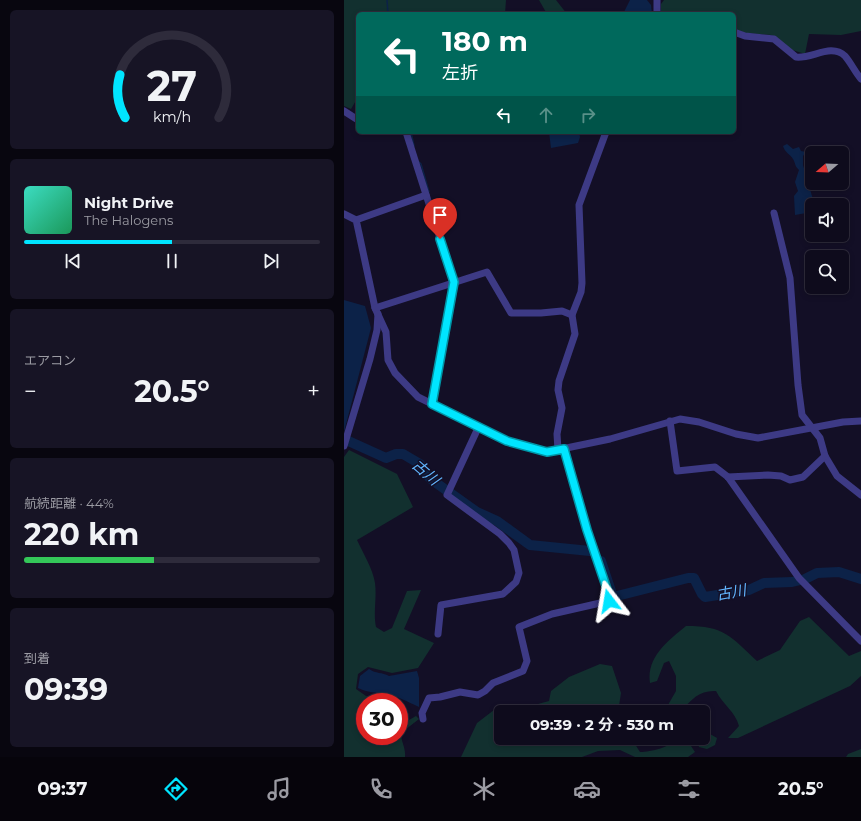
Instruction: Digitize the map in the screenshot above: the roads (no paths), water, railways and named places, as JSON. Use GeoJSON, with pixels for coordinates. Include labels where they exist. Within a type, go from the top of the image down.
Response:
{"type":"FeatureCollection","features":[{"type":"Feature","properties":{"kind":"street"},"geometry":{"type":"LineString","coordinates":[[656,0],[657,12]]}},
{"type":"Feature","properties":{"kind":"street"},"geometry":{"type":"LineString","coordinates":[[736,33],[745,36],[774,39],[796,57],[829,51],[839,52],[845,56],[861,79]]}},
{"type":"Feature","properties":{"kind":"street"},"geometry":{"type":"LineString","coordinates":[[344,111],[356,119]]}},
{"type":"Feature","properties":{"kind":"street"},"geometry":{"type":"LineString","coordinates":[[407,134],[454,282],[432,404]]}},
{"type":"Feature","properties":{"kind":"street"},"geometry":{"type":"LineString","coordinates":[[423,719],[422,713],[429,698],[460,692],[478,695],[485,691],[493,683],[523,671],[527,661],[518,628],[547,615],[609,601],[608,592],[557,434],[562,408],[558,385],[575,334],[572,315],[581,292],[582,283],[579,205],[605,134]]}},
{"type":"Feature","properties":{"kind":"street"},"geometry":{"type":"LineString","coordinates":[[344,214],[356,220],[426,195]]}},
{"type":"Feature","properties":{"kind":"street"},"geometry":{"type":"LineString","coordinates":[[774,213],[790,278],[798,385],[802,415],[812,427],[821,442],[825,456],[841,480],[861,495]]}},
{"type":"Feature","properties":{"kind":"street"},"geometry":{"type":"LineString","coordinates":[[345,442],[370,359],[376,330],[376,311],[356,220]]}},
{"type":"Feature","properties":{"kind":"street"},"geometry":{"type":"LineString","coordinates":[[376,311],[454,282],[487,272],[511,312],[541,313],[562,311],[572,315]]}},
{"type":"Feature","properties":{"kind":"street"},"geometry":{"type":"LineString","coordinates":[[376,311],[386,332],[388,360],[391,367],[412,392],[432,404],[507,441],[547,452],[610,438],[670,421],[685,419],[736,434],[758,438],[812,427],[861,421]]}},
{"type":"Feature","properties":{"kind":"street"},"geometry":{"type":"LineString","coordinates":[[670,421],[677,471],[715,467],[728,477],[800,580],[861,640]]}},
{"type":"Feature","properties":{"kind":"street"},"geometry":{"type":"LineString","coordinates":[[438,634],[441,605],[503,594],[516,582],[519,573],[514,550],[509,543],[500,534],[447,495],[479,426]]}},
{"type":"Feature","properties":{"kind":"street"},"geometry":{"type":"LineString","coordinates":[[728,477],[768,475],[781,476],[790,480],[803,477],[825,456]]}},
{"type":"Feature","properties":{"kind":"water"},"geometry":{"type":"Polygon","coordinates":[[[630,0],[647,0],[651,5],[652,12],[624,12],[630,0]]]}},
{"type":"Feature","properties":{"kind":"water"},"geometry":{"type":"Polygon","coordinates":[[[549,134],[579,134],[578,143],[551,148],[549,134]]]}},
{"type":"Feature","properties":{"kind":"water"},"geometry":{"type":"Polygon","coordinates":[[[787,144],[793,149],[799,147],[801,151],[805,152],[803,156],[803,165],[805,172],[805,190],[810,190],[813,198],[805,198],[805,213],[795,215],[794,196],[798,191],[795,182],[799,170],[783,146],[787,144]]]}},
{"type":"Feature","properties":{"kind":"water"},"geometry":{"type":"Polygon","coordinates":[[[344,300],[365,306],[371,328],[344,432],[344,300]]]}},
{"type":"Feature","properties":{"kind":"water"},"geometry":{"type":"Polygon","coordinates":[[[369,669],[389,676],[417,671],[419,678],[419,707],[408,702],[408,693],[377,693],[368,692],[358,688],[360,676],[369,669]]]}},
{"type":"Feature","properties":{"kind":"waterway"},"geometry":{"type":"LineString","coordinates":[[387,0],[388,12]]}},
{"type":"Feature","properties":{"kind":"waterway"},"geometry":{"type":"LineString","coordinates":[[411,134],[414,146]]}},
{"type":"Feature","properties":{"kind":"waterway"},"geometry":{"type":"LineString","coordinates":[[419,162],[421,164],[429,192]]}},
{"type":"Feature","properties":{"kind":"waterway"},"geometry":{"type":"LineString","coordinates":[[443,363],[458,284]]}},
{"type":"Feature","properties":{"kind":"waterway","name":"古川"},"geometry":{"type":"LineString","coordinates":[[344,439],[386,458],[396,454],[403,454],[420,464],[425,473],[432,480],[477,512],[497,521],[530,545],[590,551]]}},
{"type":"Feature","properties":{"kind":"waterway","name":"古川"},"geometry":{"type":"LineString","coordinates":[[601,561],[613,597],[688,578],[694,578],[705,597],[749,590],[764,583],[792,582],[805,579],[817,573],[839,572],[861,579]]}}]}
